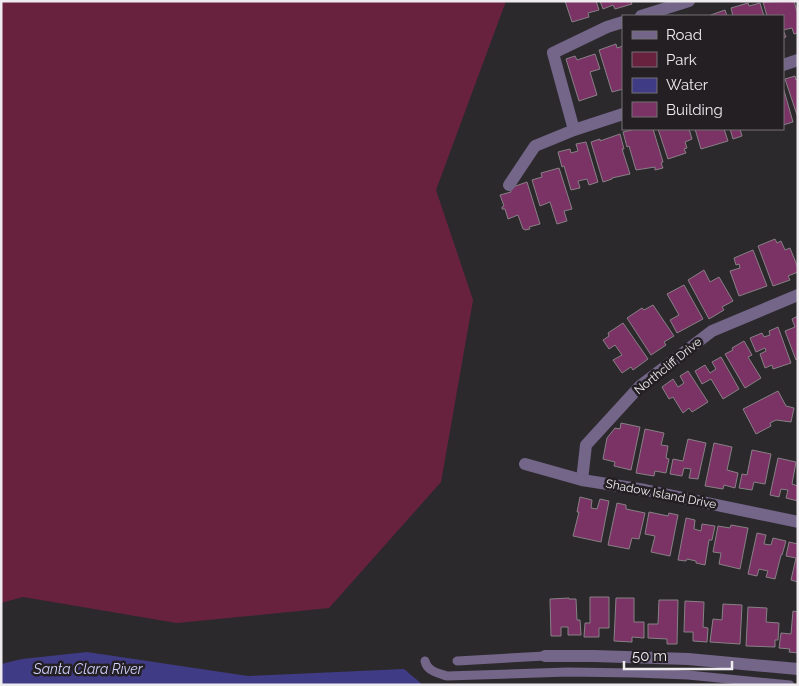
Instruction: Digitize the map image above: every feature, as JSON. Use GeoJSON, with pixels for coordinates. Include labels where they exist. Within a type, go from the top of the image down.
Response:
{"type":"FeatureCollection","features":[{"type":"Feature","properties":{"kind":"street"},"geometry":{"type":"LineString","coordinates":[[644,15],[689,1]]}},
{"type":"Feature","properties":{"kind":"street"},"geometry":{"type":"LineString","coordinates":[[574,130],[553,53],[607,27],[622,22]]}},
{"type":"Feature","properties":{"kind":"street"},"geometry":{"type":"LineString","coordinates":[[784,65],[798,60]]}},
{"type":"Feature","properties":{"kind":"street"},"geometry":{"type":"LineString","coordinates":[[509,185],[535,146],[574,130],[622,114]]}},
{"type":"Feature","properties":{"kind":"street","name":"Northcliff Drive"},"geometry":{"type":"LineString","coordinates":[[582,480],[586,445],[640,386],[712,331],[798,295]]}},
{"type":"Feature","properties":{"kind":"street","name":"Shadow Island Drive"},"geometry":{"type":"LineString","coordinates":[[525,464],[582,480],[645,490],[798,522]]}},
{"type":"Feature","properties":{"kind":"street"},"geometry":{"type":"LineString","coordinates":[[545,656],[688,659],[798,670]]}},
{"type":"Feature","properties":{"kind":"lane"},"geometry":{"type":"LineString","coordinates":[[457,662],[545,656]]}},
{"type":"Feature","properties":{"kind":"lane"},"geometry":{"type":"LineString","coordinates":[[425,661],[426,665],[433,672],[447,676],[635,673],[688,675],[790,685]]}},
{"type":"Feature","properties":{"kind":"green space"},"geometry":{"type":"Polygon","coordinates":[[[1,1],[506,1],[436,190],[473,300],[441,482],[329,608],[177,623],[23,597],[1,603],[1,1]]]}},
{"type":"Feature","properties":{"kind":"water","name":"Santa Clara River"},"geometry":{"type":"Polygon","coordinates":[[[87,652],[248,676],[404,669],[423,685],[1,685],[1,664],[22,659],[87,652]]]}},
{"type":"Feature","properties":{"kind":"building"},"geometry":{"type":"Polygon","coordinates":[[[565,1],[596,1],[599,10],[588,13],[589,17],[572,22],[565,1]]]}},
{"type":"Feature","properties":{"kind":"building"},"geometry":{"type":"Polygon","coordinates":[[[600,1],[631,1],[632,4],[615,9],[613,5],[603,9],[600,1]]]}},
{"type":"Feature","properties":{"kind":"building"},"geometry":{"type":"Polygon","coordinates":[[[794,1],[798,15],[798,33],[794,34],[792,28],[784,30],[784,15],[767,15],[763,2],[794,1]]]}},
{"type":"Feature","properties":{"kind":"building"},"geometry":{"type":"Polygon","coordinates":[[[748,3],[749,6],[760,3],[764,15],[733,15],[731,8],[748,3]]]}},
{"type":"Feature","properties":{"kind":"building"},"geometry":{"type":"Polygon","coordinates":[[[725,10],[727,15],[711,15],[725,10]]]}},
{"type":"Feature","properties":{"kind":"building"},"geometry":{"type":"Polygon","coordinates":[[[616,44],[617,48],[622,46],[622,89],[612,92],[599,50],[616,44]]]}},
{"type":"Feature","properties":{"kind":"building"},"geometry":{"type":"Polygon","coordinates":[[[595,54],[600,69],[590,72],[597,95],[579,101],[566,59],[575,56],[577,60],[595,54]]]}},
{"type":"Feature","properties":{"kind":"building"},"geometry":{"type":"Polygon","coordinates":[[[795,76],[796,80],[798,79],[798,118],[785,79],[795,76]]]}},
{"type":"Feature","properties":{"kind":"building"},"geometry":{"type":"Polygon","coordinates":[[[784,90],[793,122],[784,125],[784,90]]]}},
{"type":"Feature","properties":{"kind":"building"},"geometry":{"type":"Polygon","coordinates":[[[653,130],[663,168],[655,170],[655,167],[636,170],[623,132],[653,130]]]}},
{"type":"Feature","properties":{"kind":"building"},"geometry":{"type":"Polygon","coordinates":[[[658,130],[689,130],[692,139],[685,142],[687,148],[684,149],[686,153],[668,159],[658,130]]]}},
{"type":"Feature","properties":{"kind":"building"},"geometry":{"type":"Polygon","coordinates":[[[695,130],[724,130],[728,141],[701,149],[695,130]]]}},
{"type":"Feature","properties":{"kind":"building"},"geometry":{"type":"Polygon","coordinates":[[[730,130],[740,130],[742,136],[733,139],[730,130]]]}},
{"type":"Feature","properties":{"kind":"building"},"geometry":{"type":"Polygon","coordinates":[[[620,134],[624,149],[622,149],[630,174],[603,182],[591,142],[620,134]]]}},
{"type":"Feature","properties":{"kind":"building"},"geometry":{"type":"Polygon","coordinates":[[[586,142],[598,182],[589,185],[587,179],[578,181],[580,188],[571,190],[558,152],[570,149],[571,153],[578,151],[576,144],[586,142]]]}},
{"type":"Feature","properties":{"kind":"building"},"geometry":{"type":"Polygon","coordinates":[[[559,168],[572,209],[564,211],[567,221],[557,224],[550,202],[540,206],[532,180],[542,177],[541,173],[559,168]]]}},
{"type":"Feature","properties":{"kind":"building"},"geometry":{"type":"Polygon","coordinates":[[[527,182],[540,224],[525,230],[518,215],[508,219],[505,209],[502,209],[504,206],[500,195],[511,192],[510,188],[527,182]]]}},
{"type":"Feature","properties":{"kind":"building"},"geometry":{"type":"Polygon","coordinates":[[[775,239],[777,243],[781,241],[785,250],[790,248],[798,272],[788,276],[790,280],[773,286],[758,246],[775,239]]]}},
{"type":"Feature","properties":{"kind":"building"},"geometry":{"type":"Polygon","coordinates":[[[753,250],[767,286],[739,296],[730,271],[740,268],[739,264],[736,265],[734,258],[753,250]]]}},
{"type":"Feature","properties":{"kind":"building"},"geometry":{"type":"Polygon","coordinates":[[[704,270],[710,282],[719,277],[733,301],[722,307],[724,310],[709,319],[688,280],[704,270]]]}},
{"type":"Feature","properties":{"kind":"building"},"geometry":{"type":"Polygon","coordinates":[[[684,285],[703,319],[677,333],[670,320],[679,315],[667,294],[684,285]]]}},
{"type":"Feature","properties":{"kind":"building"},"geometry":{"type":"Polygon","coordinates":[[[653,305],[674,336],[664,342],[666,345],[651,355],[627,318],[642,308],[644,310],[653,305]]]}},
{"type":"Feature","properties":{"kind":"building"},"geometry":{"type":"Polygon","coordinates":[[[798,316],[798,359],[796,360],[785,331],[795,327],[792,319],[798,316]]]}},
{"type":"Feature","properties":{"kind":"building"},"geometry":{"type":"Polygon","coordinates":[[[623,323],[648,359],[633,370],[631,367],[622,373],[613,360],[622,355],[615,345],[609,349],[603,340],[609,336],[608,333],[623,323]]]}},
{"type":"Feature","properties":{"kind":"building"},"geometry":{"type":"Polygon","coordinates":[[[778,327],[791,363],[773,369],[772,365],[765,368],[760,354],[766,351],[765,348],[756,352],[750,338],[762,333],[764,337],[770,335],[769,331],[778,327]]]}},
{"type":"Feature","properties":{"kind":"building"},"geometry":{"type":"Polygon","coordinates":[[[744,341],[752,355],[748,357],[761,378],[745,388],[725,354],[744,341]]]}},
{"type":"Feature","properties":{"kind":"building"},"geometry":{"type":"Polygon","coordinates":[[[721,357],[739,389],[723,399],[711,379],[702,384],[695,371],[705,365],[710,373],[716,369],[712,362],[721,357]]]}},
{"type":"Feature","properties":{"kind":"building"},"geometry":{"type":"Polygon","coordinates":[[[688,371],[708,402],[692,412],[689,408],[683,413],[673,397],[669,399],[662,387],[673,379],[678,387],[684,383],[680,376],[688,371]]]}},
{"type":"Feature","properties":{"kind":"building"},"geometry":{"type":"Polygon","coordinates":[[[778,391],[786,406],[794,408],[791,422],[776,420],[770,423],[771,426],[756,434],[743,409],[778,391]]]}},
{"type":"Feature","properties":{"kind":"building"},"geometry":{"type":"Polygon","coordinates":[[[621,423],[640,427],[631,470],[614,466],[615,462],[603,459],[607,438],[615,428],[620,429],[621,423]]]}},
{"type":"Feature","properties":{"kind":"building"},"geometry":{"type":"Polygon","coordinates":[[[645,429],[664,433],[661,445],[668,446],[666,458],[669,459],[666,473],[655,471],[654,476],[636,473],[645,429]]]}},
{"type":"Feature","properties":{"kind":"building"},"geometry":{"type":"Polygon","coordinates":[[[688,439],[706,443],[698,479],[689,478],[691,469],[684,468],[682,476],[670,474],[673,459],[683,461],[688,439]]]}},
{"type":"Feature","properties":{"kind":"building"},"geometry":{"type":"Polygon","coordinates":[[[714,443],[732,447],[727,470],[738,473],[735,488],[724,485],[723,489],[705,486],[714,443]]]}},
{"type":"Feature","properties":{"kind":"building"},"geometry":{"type":"Polygon","coordinates":[[[752,450],[771,454],[765,484],[754,482],[752,490],[739,488],[742,474],[747,475],[752,450]]]}},
{"type":"Feature","properties":{"kind":"building"},"geometry":{"type":"Polygon","coordinates":[[[778,458],[796,462],[792,484],[798,486],[798,501],[786,498],[788,490],[781,489],[779,497],[770,495],[778,458]]]}},
{"type":"Feature","properties":{"kind":"building"},"geometry":{"type":"Polygon","coordinates":[[[580,497],[592,500],[591,508],[597,509],[600,499],[609,501],[601,542],[573,536],[579,512],[577,512],[580,497]]]}},
{"type":"Feature","properties":{"kind":"building"},"geometry":{"type":"Polygon","coordinates":[[[617,503],[626,505],[626,509],[645,513],[639,539],[632,538],[629,549],[608,545],[617,503]]]}},
{"type":"Feature","properties":{"kind":"building"},"geometry":{"type":"Polygon","coordinates":[[[649,512],[668,516],[669,513],[678,515],[670,556],[651,552],[655,536],[645,534],[649,512]]]}},
{"type":"Feature","properties":{"kind":"building"},"geometry":{"type":"Polygon","coordinates":[[[686,518],[695,520],[694,529],[701,531],[702,524],[715,526],[712,540],[709,540],[705,565],[687,559],[686,561],[678,560],[686,518]]]}},
{"type":"Feature","properties":{"kind":"building"},"geometry":{"type":"Polygon","coordinates":[[[731,525],[748,528],[740,569],[719,564],[721,553],[713,552],[718,526],[730,528],[731,525]]]}},
{"type":"Feature","properties":{"kind":"building"},"geometry":{"type":"Polygon","coordinates":[[[757,533],[766,535],[764,544],[771,545],[773,538],[786,541],[775,579],[766,577],[768,571],[759,569],[757,576],[748,574],[757,533]]]}},
{"type":"Feature","properties":{"kind":"building"},"geometry":{"type":"Polygon","coordinates":[[[789,542],[798,544],[798,582],[791,580],[796,558],[786,556],[789,542]]]}},
{"type":"Feature","properties":{"kind":"building"},"geometry":{"type":"Polygon","coordinates":[[[590,597],[609,597],[609,628],[599,628],[599,637],[584,637],[585,623],[590,623],[590,597]]]}},
{"type":"Feature","properties":{"kind":"building"},"geometry":{"type":"Polygon","coordinates":[[[616,598],[634,598],[634,622],[644,622],[644,638],[632,637],[632,642],[614,641],[616,598]]]}},
{"type":"Feature","properties":{"kind":"building"},"geometry":{"type":"Polygon","coordinates":[[[550,599],[576,599],[577,620],[580,620],[581,635],[568,635],[568,627],[561,627],[561,636],[551,636],[550,599]]]}},
{"type":"Feature","properties":{"kind":"building"},"geometry":{"type":"Polygon","coordinates":[[[659,600],[678,600],[677,644],[667,644],[667,639],[648,638],[648,624],[658,624],[659,600]]]}},
{"type":"Feature","properties":{"kind":"building"},"geometry":{"type":"Polygon","coordinates":[[[685,601],[704,602],[703,627],[708,628],[707,642],[693,641],[693,632],[684,632],[685,601]]]}},
{"type":"Feature","properties":{"kind":"building"},"geometry":{"type":"Polygon","coordinates":[[[723,604],[742,605],[740,644],[710,642],[713,619],[722,620],[723,604]]]}},
{"type":"Feature","properties":{"kind":"building"},"geometry":{"type":"Polygon","coordinates":[[[748,607],[767,608],[766,622],[779,623],[778,640],[775,640],[775,647],[746,646],[748,607]]]}},
{"type":"Feature","properties":{"kind":"building"},"geometry":{"type":"Polygon","coordinates":[[[793,611],[798,612],[798,653],[789,652],[790,649],[779,648],[781,633],[791,634],[793,611]]]}}]}
